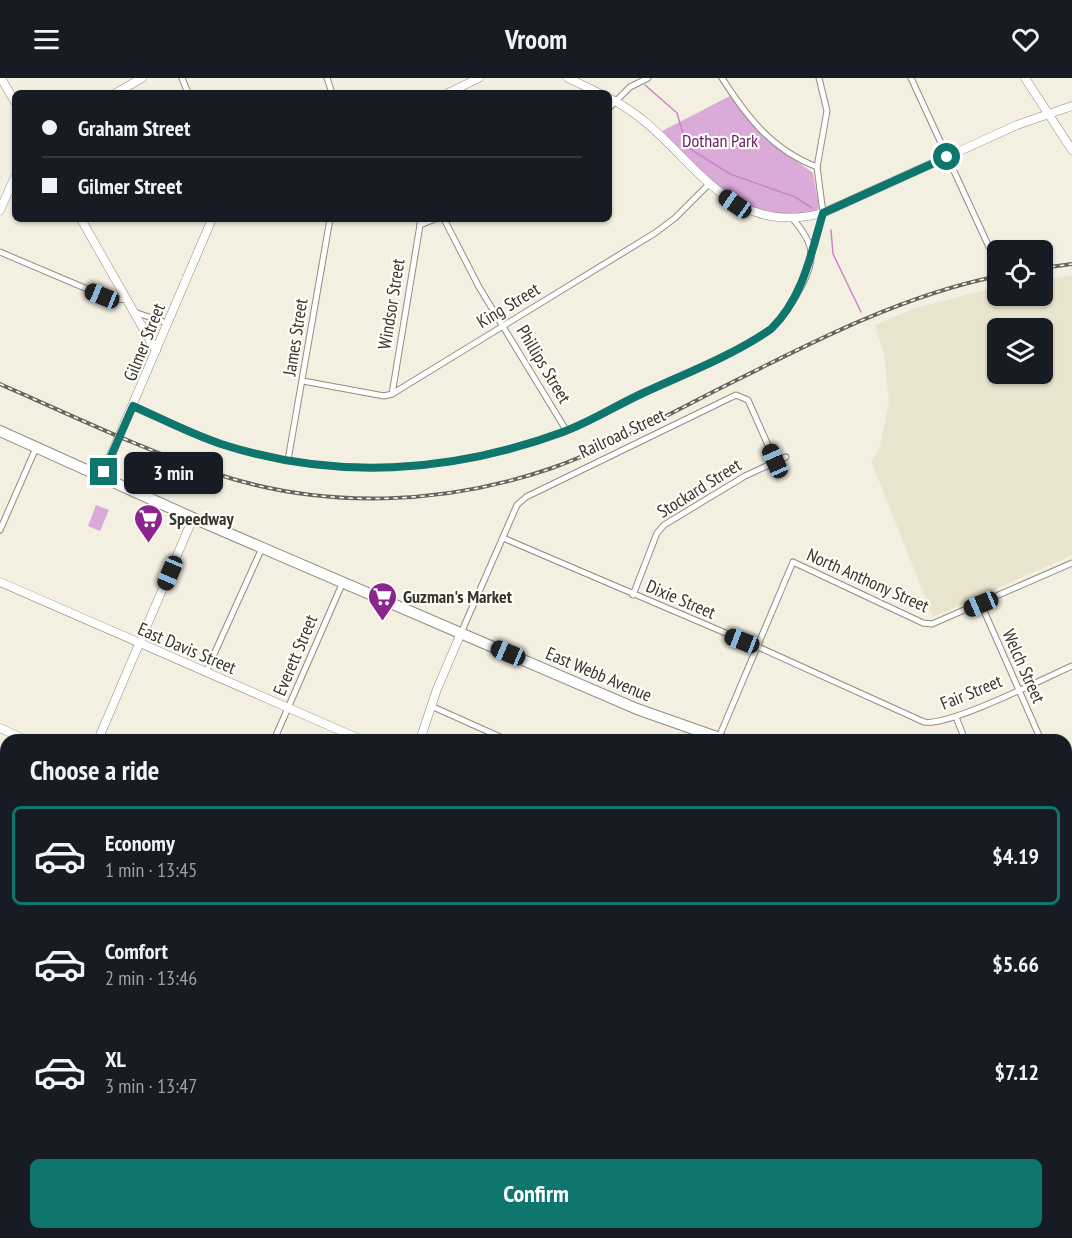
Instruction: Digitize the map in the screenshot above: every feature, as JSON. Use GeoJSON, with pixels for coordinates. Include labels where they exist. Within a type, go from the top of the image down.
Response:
{"type":"FeatureCollection","features":[{"type":"Feature","properties":{"kind":"highway","name":"East Webb Avenue"},"geometry":{"type":"LineString","coordinates":[[0,431],[262,548],[637,708],[707,734]]}},
{"type":"Feature","properties":{"kind":"street"},"geometry":{"type":"LineString","coordinates":[[1,78],[12,97]]}},
{"type":"Feature","properties":{"kind":"street"},"geometry":{"type":"LineString","coordinates":[[122,90],[142,78]]}},
{"type":"Feature","properties":{"kind":"street"},"geometry":{"type":"LineString","coordinates":[[454,90],[479,78]]}},
{"type":"Feature","properties":{"kind":"street"},"geometry":{"type":"LineString","coordinates":[[568,78],[592,90]]}},
{"type":"Feature","properties":{"kind":"street"},"geometry":{"type":"LineString","coordinates":[[612,101],[630,87],[648,78]]}},
{"type":"Feature","properties":{"kind":"street"},"geometry":{"type":"LineString","coordinates":[[722,78],[760,132],[780,147],[817,167]]}},
{"type":"Feature","properties":{"kind":"street"},"geometry":{"type":"LineString","coordinates":[[133,406],[223,444],[310,465],[376,469],[441,464],[479,458],[566,430],[771,329],[785,315],[799,290],[823,213],[817,167],[826,111],[819,78]]}},
{"type":"Feature","properties":{"kind":"street"},"geometry":{"type":"LineString","coordinates":[[911,78],[987,243]]}},
{"type":"Feature","properties":{"kind":"street"},"geometry":{"type":"LineString","coordinates":[[1025,78],[1072,150]]}},
{"type":"Feature","properties":{"kind":"street"},"geometry":{"type":"LineString","coordinates":[[612,103],[668,143],[710,183],[743,208],[766,216],[792,218],[823,213],[1017,125],[1072,106]]}},
{"type":"Feature","properties":{"kind":"street","name":"King Street"},"geometry":{"type":"LineString","coordinates":[[392,394],[655,233],[675,218],[710,183]]}},
{"type":"Feature","properties":{"kind":"street"},"geometry":{"type":"LineString","coordinates":[[0,210],[12,184]]}},
{"type":"Feature","properties":{"kind":"street"},"geometry":{"type":"LineString","coordinates":[[792,218],[806,238],[811,252]]}},
{"type":"Feature","properties":{"kind":"street"},"geometry":{"type":"LineString","coordinates":[[83,222],[156,351]]}},
{"type":"Feature","properties":{"kind":"street","name":"Gilmer Street"},"geometry":{"type":"LineString","coordinates":[[102,476],[211,222]]}},
{"type":"Feature","properties":{"kind":"street","name":"James Street"},"geometry":{"type":"LineString","coordinates":[[288,460],[330,222]]}},
{"type":"Feature","properties":{"kind":"street","name":"Windsor Street"},"geometry":{"type":"LineString","coordinates":[[392,394],[420,222]]}},
{"type":"Feature","properties":{"kind":"street","name":"Phillips Street"},"geometry":{"type":"LineString","coordinates":[[446,222],[479,287],[566,430]]}},
{"type":"Feature","properties":{"kind":"street"},"geometry":{"type":"LineString","coordinates":[[0,252],[113,300],[125,299]]}},
{"type":"Feature","properties":{"kind":"street"},"geometry":{"type":"LineString","coordinates":[[134,312],[167,323]]}},
{"type":"Feature","properties":{"kind":"street"},"geometry":{"type":"LineString","coordinates":[[303,381],[384,396],[392,394]]}},
{"type":"Feature","properties":{"kind":"street","name":"Railroad Street"},"geometry":{"type":"LineString","coordinates":[[503,538],[520,502],[551,484],[740,395],[748,400],[775,461]]}},
{"type":"Feature","properties":{"kind":"street"},"geometry":{"type":"LineString","coordinates":[[0,530],[36,448]]}},
{"type":"Feature","properties":{"kind":"street","name":"Stockard Street"},"geometry":{"type":"LineString","coordinates":[[633,595],[662,527],[730,484],[786,457]]}},
{"type":"Feature","properties":{"kind":"street"},"geometry":{"type":"LineString","coordinates":[[101,734],[193,518]]}},
{"type":"Feature","properties":{"kind":"street"},"geometry":{"type":"LineString","coordinates":[[422,734],[461,633],[503,538]]}},
{"type":"Feature","properties":{"kind":"street","name":"Dixie Street"},"geometry":{"type":"LineString","coordinates":[[503,538],[756,646],[880,703]]}},
{"type":"Feature","properties":{"kind":"street"},"geometry":{"type":"LineString","coordinates":[[206,672],[262,548]]}},
{"type":"Feature","properties":{"kind":"street","name":"North Anthony Street"},"geometry":{"type":"LineString","coordinates":[[722,734],[756,646],[793,562],[927,624],[937,623],[1072,563]]}},
{"type":"Feature","properties":{"kind":"street","name":"East Davis Street"},"geometry":{"type":"LineString","coordinates":[[0,582],[349,734]]}},
{"type":"Feature","properties":{"kind":"street","name":"Everett Street"},"geometry":{"type":"LineString","coordinates":[[277,734],[343,582]]}},
{"type":"Feature","properties":{"kind":"street","name":"Welch Street"},"geometry":{"type":"LineString","coordinates":[[981,604],[1038,734]]}},
{"type":"Feature","properties":{"kind":"street","name":"Fair Street"},"geometry":{"type":"LineString","coordinates":[[880,703],[924,722],[933,723],[956,717],[1072,666]]}},
{"type":"Feature","properties":{"kind":"street"},"geometry":{"type":"LineString","coordinates":[[431,706],[494,734]]}},
{"type":"Feature","properties":{"kind":"street"},"geometry":{"type":"LineString","coordinates":[[956,717],[963,734]]}},
{"type":"Feature","properties":{"kind":"shaded area"},"geometry":{"type":"Polygon","coordinates":[[[1072,275],[1072,555],[933,617],[871,461],[879,450],[889,402],[884,354],[875,325],[915,308],[987,290],[987,306],[1053,306],[1053,278],[1072,275]]]}},
{"type":"Feature","properties":{"kind":"green space","name":"Dothan Park"},"geometry":{"type":"Polygon","coordinates":[[[730,96],[768,141],[813,173],[819,207],[815,212],[788,213],[745,204],[712,181],[662,131],[730,96]]]}},
{"type":"Feature","properties":{"kind":"green space"},"geometry":{"type":"Polygon","coordinates":[[[96,505],[109,510],[100,531],[88,526],[96,505]]]}},
{"type":"Feature","properties":{"kind":"waterway"},"geometry":{"type":"LineString","coordinates":[[645,85],[677,113],[687,147],[730,174],[795,197],[812,208]]}},
{"type":"Feature","properties":{"kind":"waterway"},"geometry":{"type":"LineString","coordinates":[[831,230],[833,254],[861,312]]}},
{"type":"Feature","properties":{"kind":"railway"},"geometry":{"type":"LineString","coordinates":[[1053,267],[1072,264]]}},
{"type":"Feature","properties":{"kind":"railway"},"geometry":{"type":"LineString","coordinates":[[0,384],[162,454],[258,486],[342,498],[427,496],[470,490],[552,468],[631,434],[848,326],[922,297],[987,279]]}},
{"type":"Feature","properties":{"kind":"place","name":"Speedway"},"geometry":{"type":"Point","coordinates":[148,544]}},
{"type":"Feature","properties":{"kind":"place","name":"Guzman's Market"},"geometry":{"type":"Point","coordinates":[382,622]}},
{"type":"Feature","properties":{"kind":"route"},"geometry":{"type":"LineString","coordinates":[[104,472],[133,406],[187,431],[240,449],[310,465],[376,469],[455,463],[522,446],[566,430],[741,346],[771,329],[785,315],[799,290],[823,213],[947,157]]}}]}
